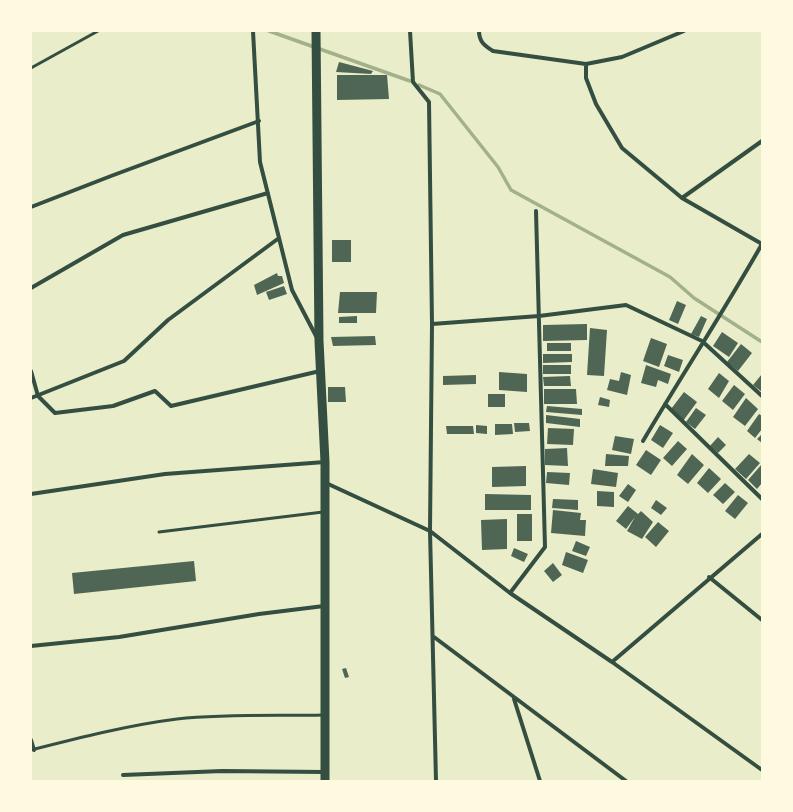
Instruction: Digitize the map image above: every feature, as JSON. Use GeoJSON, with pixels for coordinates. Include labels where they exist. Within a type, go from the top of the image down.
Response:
{"type":"FeatureCollection","features":[{"type":"Feature","properties":{"kind":"main road"},"geometry":{"type":"LineString","coordinates":[[316,33],[319,341],[325,462],[325,776]]}},
{"type":"Feature","properties":{"kind":"street"},"geometry":{"type":"LineString","coordinates":[[253,31],[260,162],[292,290],[319,341]]}},
{"type":"Feature","properties":{"kind":"street"},"geometry":{"type":"LineString","coordinates":[[410,31],[413,82],[429,102],[432,324],[430,531],[434,637],[436,781]]}},
{"type":"Feature","properties":{"kind":"street"},"geometry":{"type":"LineString","coordinates":[[479,31],[483,45],[493,51],[586,64],[622,57],[684,31]]}},
{"type":"Feature","properties":{"kind":"street"},"geometry":{"type":"LineString","coordinates":[[586,64],[586,78],[596,104],[622,148],[682,198],[762,244],[728,304],[702,341],[642,441]]}},
{"type":"Feature","properties":{"kind":"street"},"geometry":{"type":"LineString","coordinates":[[31,207],[259,121]]}},
{"type":"Feature","properties":{"kind":"street"},"geometry":{"type":"LineString","coordinates":[[682,198],[762,141]]}},
{"type":"Feature","properties":{"kind":"street"},"geometry":{"type":"LineString","coordinates":[[31,288],[123,234],[268,193]]}},
{"type":"Feature","properties":{"kind":"street"},"geometry":{"type":"LineString","coordinates":[[510,593],[545,547],[536,211]]}},
{"type":"Feature","properties":{"kind":"street"},"geometry":{"type":"LineString","coordinates":[[31,398],[124,361],[168,320],[279,238]]}},
{"type":"Feature","properties":{"kind":"street"},"geometry":{"type":"LineString","coordinates":[[432,324],[540,316],[626,305],[702,341],[762,396]]}},
{"type":"Feature","properties":{"kind":"street"},"geometry":{"type":"LineString","coordinates":[[31,371],[38,396],[55,413],[113,406],[155,391],[171,406],[320,371]]}},
{"type":"Feature","properties":{"kind":"street"},"geometry":{"type":"LineString","coordinates":[[664,404],[762,499]]}},
{"type":"Feature","properties":{"kind":"street"},"geometry":{"type":"LineString","coordinates":[[31,494],[165,474],[325,462]]}},
{"type":"Feature","properties":{"kind":"street"},"geometry":{"type":"LineString","coordinates":[[325,482],[430,531],[510,593],[612,662],[762,770]]}},
{"type":"Feature","properties":{"kind":"street"},"geometry":{"type":"LineString","coordinates":[[612,662],[709,577],[762,534]]}},
{"type":"Feature","properties":{"kind":"street"},"geometry":{"type":"LineString","coordinates":[[709,577],[762,620]]}},
{"type":"Feature","properties":{"kind":"street"},"geometry":{"type":"LineString","coordinates":[[31,646],[119,637],[259,614],[324,606]]}},
{"type":"Feature","properties":{"kind":"street"},"geometry":{"type":"LineString","coordinates":[[434,637],[626,781]]}},
{"type":"Feature","properties":{"kind":"street"},"geometry":{"type":"LineString","coordinates":[[514,698],[540,781]]}},
{"type":"Feature","properties":{"kind":"street"},"geometry":{"type":"LineString","coordinates":[[31,740],[32,750]]}},
{"type":"Feature","properties":{"kind":"street"},"geometry":{"type":"LineString","coordinates":[[123,775],[222,771],[325,776]]}},
{"type":"Feature","properties":{"kind":"lane"},"geometry":{"type":"LineString","coordinates":[[31,68],[98,31]]}},
{"type":"Feature","properties":{"kind":"lane"},"geometry":{"type":"LineString","coordinates":[[159,532],[325,512]]}},
{"type":"Feature","properties":{"kind":"lane"},"geometry":{"type":"LineString","coordinates":[[32,750],[134,727],[177,720],[229,716],[324,715]]}},
{"type":"Feature","properties":{"kind":"building"},"geometry":{"type":"Polygon","coordinates":[[[339,62],[373,71],[371,74],[336,72],[339,62]]]}},
{"type":"Feature","properties":{"kind":"building"},"geometry":{"type":"Polygon","coordinates":[[[337,75],[387,75],[389,99],[337,100],[337,75]]]}},
{"type":"Feature","properties":{"kind":"building"},"geometry":{"type":"Polygon","coordinates":[[[332,240],[351,240],[351,262],[332,262],[332,240]]]}},
{"type":"Feature","properties":{"kind":"building"},"geometry":{"type":"Polygon","coordinates":[[[277,273],[278,276],[282,276],[284,283],[257,295],[254,285],[277,273]]]}},
{"type":"Feature","properties":{"kind":"building"},"geometry":{"type":"Polygon","coordinates":[[[284,286],[287,294],[269,300],[266,292],[284,286]]]}},
{"type":"Feature","properties":{"kind":"building"},"geometry":{"type":"Polygon","coordinates":[[[340,292],[377,292],[376,313],[338,313],[340,292]]]}},
{"type":"Feature","properties":{"kind":"building"},"geometry":{"type":"Polygon","coordinates":[[[677,301],[686,305],[678,324],[669,320],[677,301]]]}},
{"type":"Feature","properties":{"kind":"building"},"geometry":{"type":"Polygon","coordinates":[[[357,316],[357,323],[339,323],[339,317],[357,316]]]}},
{"type":"Feature","properties":{"kind":"building"},"geometry":{"type":"Polygon","coordinates":[[[701,316],[707,319],[699,337],[691,334],[701,316]]]}},
{"type":"Feature","properties":{"kind":"building"},"geometry":{"type":"Polygon","coordinates":[[[587,324],[587,340],[543,341],[543,325],[587,324]]]}},
{"type":"Feature","properties":{"kind":"building"},"geometry":{"type":"Polygon","coordinates":[[[590,328],[607,330],[604,376],[587,375],[590,328]]]}},
{"type":"Feature","properties":{"kind":"building"},"geometry":{"type":"Polygon","coordinates":[[[722,332],[738,343],[729,357],[713,346],[722,332]]]}},
{"type":"Feature","properties":{"kind":"building"},"geometry":{"type":"Polygon","coordinates":[[[375,336],[376,345],[333,346],[331,337],[375,336]]]}},
{"type":"Feature","properties":{"kind":"building"},"geometry":{"type":"Polygon","coordinates":[[[651,338],[667,344],[659,367],[643,361],[651,338]]]}},
{"type":"Feature","properties":{"kind":"building"},"geometry":{"type":"Polygon","coordinates":[[[547,343],[571,343],[571,351],[547,351],[547,343]]]}},
{"type":"Feature","properties":{"kind":"building"},"geometry":{"type":"Polygon","coordinates":[[[741,344],[752,353],[738,371],[727,362],[741,344]]]}},
{"type":"Feature","properties":{"kind":"building"},"geometry":{"type":"Polygon","coordinates":[[[543,354],[572,354],[572,362],[543,363],[543,354]]]}},
{"type":"Feature","properties":{"kind":"building"},"geometry":{"type":"Polygon","coordinates":[[[668,355],[683,360],[679,372],[664,366],[668,355]]]}},
{"type":"Feature","properties":{"kind":"building"},"geometry":{"type":"Polygon","coordinates":[[[543,365],[571,365],[571,374],[543,374],[543,365]]]}},
{"type":"Feature","properties":{"kind":"building"},"geometry":{"type":"Polygon","coordinates":[[[646,365],[671,374],[668,384],[658,380],[656,387],[641,383],[646,365]]]}},
{"type":"Feature","properties":{"kind":"building"},"geometry":{"type":"Polygon","coordinates":[[[499,372],[527,374],[527,392],[499,390],[499,372]]]}},
{"type":"Feature","properties":{"kind":"building"},"geometry":{"type":"Polygon","coordinates":[[[621,372],[631,375],[627,395],[607,390],[610,379],[619,381],[621,372]]]}},
{"type":"Feature","properties":{"kind":"building"},"geometry":{"type":"Polygon","coordinates":[[[719,373],[729,381],[719,398],[708,389],[719,373]]]}},
{"type":"Feature","properties":{"kind":"building"},"geometry":{"type":"Polygon","coordinates":[[[762,374],[762,392],[753,385],[762,374]]]}},
{"type":"Feature","properties":{"kind":"building"},"geometry":{"type":"Polygon","coordinates":[[[476,375],[476,384],[443,385],[443,376],[476,375]]]}},
{"type":"Feature","properties":{"kind":"building"},"geometry":{"type":"Polygon","coordinates":[[[570,376],[571,386],[544,386],[543,377],[570,376]]]}},
{"type":"Feature","properties":{"kind":"building"},"geometry":{"type":"Polygon","coordinates":[[[734,385],[745,394],[733,410],[722,401],[734,385]]]}},
{"type":"Feature","properties":{"kind":"building"},"geometry":{"type":"Polygon","coordinates":[[[328,387],[345,387],[346,402],[328,402],[328,387]]]}},
{"type":"Feature","properties":{"kind":"building"},"geometry":{"type":"Polygon","coordinates":[[[544,389],[576,389],[577,404],[544,404],[544,389]]]}},
{"type":"Feature","properties":{"kind":"building"},"geometry":{"type":"Polygon","coordinates":[[[684,392],[697,402],[683,421],[671,409],[684,392]]]}},
{"type":"Feature","properties":{"kind":"building"},"geometry":{"type":"Polygon","coordinates":[[[488,394],[505,394],[505,407],[488,407],[488,394]]]}},
{"type":"Feature","properties":{"kind":"building"},"geometry":{"type":"Polygon","coordinates":[[[600,397],[610,400],[609,407],[598,405],[600,397]]]}},
{"type":"Feature","properties":{"kind":"building"},"geometry":{"type":"Polygon","coordinates":[[[746,398],[758,409],[745,426],[733,417],[746,398]]]}},
{"type":"Feature","properties":{"kind":"building"},"geometry":{"type":"Polygon","coordinates":[[[547,406],[582,409],[582,415],[546,412],[547,406]]]}},
{"type":"Feature","properties":{"kind":"building"},"geometry":{"type":"Polygon","coordinates":[[[696,408],[706,415],[695,429],[686,422],[696,408]]]}},
{"type":"Feature","properties":{"kind":"building"},"geometry":{"type":"Polygon","coordinates":[[[759,414],[762,416],[762,429],[755,438],[747,431],[759,414]]]}},
{"type":"Feature","properties":{"kind":"building"},"geometry":{"type":"Polygon","coordinates":[[[546,415],[580,419],[580,427],[546,423],[546,415]]]}},
{"type":"Feature","properties":{"kind":"building"},"geometry":{"type":"Polygon","coordinates":[[[514,423],[529,423],[530,431],[515,432],[514,423]]]}},
{"type":"Feature","properties":{"kind":"building"},"geometry":{"type":"Polygon","coordinates":[[[495,424],[512,424],[513,434],[495,435],[495,424]]]}},
{"type":"Feature","properties":{"kind":"building"},"geometry":{"type":"Polygon","coordinates":[[[476,425],[487,426],[487,434],[476,433],[476,425]]]}},
{"type":"Feature","properties":{"kind":"building"},"geometry":{"type":"Polygon","coordinates":[[[660,425],[673,433],[663,448],[651,440],[660,425]]]}},
{"type":"Feature","properties":{"kind":"building"},"geometry":{"type":"Polygon","coordinates":[[[446,426],[473,426],[474,434],[447,434],[446,426]]]}},
{"type":"Feature","properties":{"kind":"building"},"geometry":{"type":"Polygon","coordinates":[[[548,428],[574,429],[573,445],[547,444],[548,428]]]}},
{"type":"Feature","properties":{"kind":"building"},"geometry":{"type":"Polygon","coordinates":[[[762,434],[762,443],[757,439],[762,434]]]}},
{"type":"Feature","properties":{"kind":"building"},"geometry":{"type":"Polygon","coordinates":[[[615,436],[634,439],[631,454],[612,450],[615,436]]]}},
{"type":"Feature","properties":{"kind":"building"},"geometry":{"type":"Polygon","coordinates":[[[718,437],[726,445],[718,453],[710,446],[718,437]]]}},
{"type":"Feature","properties":{"kind":"building"},"geometry":{"type":"Polygon","coordinates":[[[678,441],[687,449],[672,466],[663,458],[678,441]]]}},
{"type":"Feature","properties":{"kind":"building"},"geometry":{"type":"Polygon","coordinates":[[[567,448],[568,466],[545,465],[545,449],[567,448]]]}},
{"type":"Feature","properties":{"kind":"building"},"geometry":{"type":"Polygon","coordinates":[[[646,450],[661,460],[651,475],[636,465],[646,450]]]}},
{"type":"Feature","properties":{"kind":"building"},"geometry":{"type":"Polygon","coordinates":[[[606,454],[629,456],[628,466],[605,466],[606,454]]]}},
{"type":"Feature","properties":{"kind":"building"},"geometry":{"type":"Polygon","coordinates":[[[692,454],[704,465],[688,484],[677,475],[692,454]]]}},
{"type":"Feature","properties":{"kind":"building"},"geometry":{"type":"Polygon","coordinates":[[[749,454],[760,463],[746,479],[735,469],[749,454]]]}},
{"type":"Feature","properties":{"kind":"building"},"geometry":{"type":"Polygon","coordinates":[[[762,464],[762,483],[757,489],[748,480],[762,464]]]}},
{"type":"Feature","properties":{"kind":"building"},"geometry":{"type":"Polygon","coordinates":[[[526,466],[526,486],[492,487],[492,467],[526,466]]]}},
{"type":"Feature","properties":{"kind":"building"},"geometry":{"type":"Polygon","coordinates":[[[709,468],[721,479],[708,493],[697,483],[709,468]]]}},
{"type":"Feature","properties":{"kind":"building"},"geometry":{"type":"Polygon","coordinates":[[[593,469],[618,473],[616,487],[591,484],[593,469]]]}},
{"type":"Feature","properties":{"kind":"building"},"geometry":{"type":"Polygon","coordinates":[[[547,472],[570,473],[569,485],[546,483],[547,472]]]}},
{"type":"Feature","properties":{"kind":"building"},"geometry":{"type":"Polygon","coordinates":[[[725,483],[735,492],[723,504],[713,495],[725,483]]]}},
{"type":"Feature","properties":{"kind":"building"},"geometry":{"type":"Polygon","coordinates":[[[628,484],[636,490],[628,502],[619,496],[628,484]]]}},
{"type":"Feature","properties":{"kind":"building"},"geometry":{"type":"Polygon","coordinates":[[[597,491],[614,492],[614,507],[597,506],[597,491]]]}},
{"type":"Feature","properties":{"kind":"building"},"geometry":{"type":"Polygon","coordinates":[[[485,494],[531,495],[531,510],[485,510],[485,494]]]}},
{"type":"Feature","properties":{"kind":"building"},"geometry":{"type":"Polygon","coordinates":[[[738,495],[748,503],[735,519],[725,511],[738,495]]]}},
{"type":"Feature","properties":{"kind":"building"},"geometry":{"type":"Polygon","coordinates":[[[553,499],[578,500],[578,510],[552,508],[553,499]]]}},
{"type":"Feature","properties":{"kind":"building"},"geometry":{"type":"Polygon","coordinates":[[[656,500],[667,508],[661,515],[651,508],[656,500]]]}},
{"type":"Feature","properties":{"kind":"building"},"geometry":{"type":"Polygon","coordinates":[[[628,506],[638,514],[641,511],[653,522],[642,539],[627,531],[635,517],[626,529],[616,521],[628,506]]]}},
{"type":"Feature","properties":{"kind":"building"},"geometry":{"type":"Polygon","coordinates":[[[553,510],[581,513],[580,520],[586,520],[585,536],[551,533],[553,510]]]}},
{"type":"Feature","properties":{"kind":"building"},"geometry":{"type":"Polygon","coordinates":[[[517,514],[532,514],[532,541],[517,541],[517,514]]]}},
{"type":"Feature","properties":{"kind":"building"},"geometry":{"type":"Polygon","coordinates":[[[507,519],[507,549],[482,550],[481,520],[507,519]]]}},
{"type":"Feature","properties":{"kind":"building"},"geometry":{"type":"Polygon","coordinates":[[[658,522],[669,531],[656,547],[645,537],[658,522]]]}},
{"type":"Feature","properties":{"kind":"building"},"geometry":{"type":"Polygon","coordinates":[[[576,541],[590,547],[586,556],[572,551],[576,541]]]}},
{"type":"Feature","properties":{"kind":"building"},"geometry":{"type":"Polygon","coordinates":[[[514,548],[528,554],[524,562],[511,556],[514,548]]]}},
{"type":"Feature","properties":{"kind":"building"},"geometry":{"type":"Polygon","coordinates":[[[566,552],[588,560],[583,573],[562,565],[566,552]]]}},
{"type":"Feature","properties":{"kind":"building"},"geometry":{"type":"Polygon","coordinates":[[[194,561],[196,581],[74,594],[72,573],[194,561]]]}},
{"type":"Feature","properties":{"kind":"building"},"geometry":{"type":"Polygon","coordinates":[[[553,563],[562,575],[553,582],[544,571],[553,563]]]}},
{"type":"Feature","properties":{"kind":"building"},"geometry":{"type":"Polygon","coordinates":[[[346,668],[349,677],[345,678],[342,669],[346,668]]]}},
{"type":"Feature","properties":{"kind":"waterway"},"geometry":{"type":"LineString","coordinates":[[269,31],[410,81]]}},
{"type":"Feature","properties":{"kind":"waterway"},"geometry":{"type":"LineString","coordinates":[[419,85],[440,94],[498,167],[511,190],[670,277],[694,298],[762,342]]}}]}
